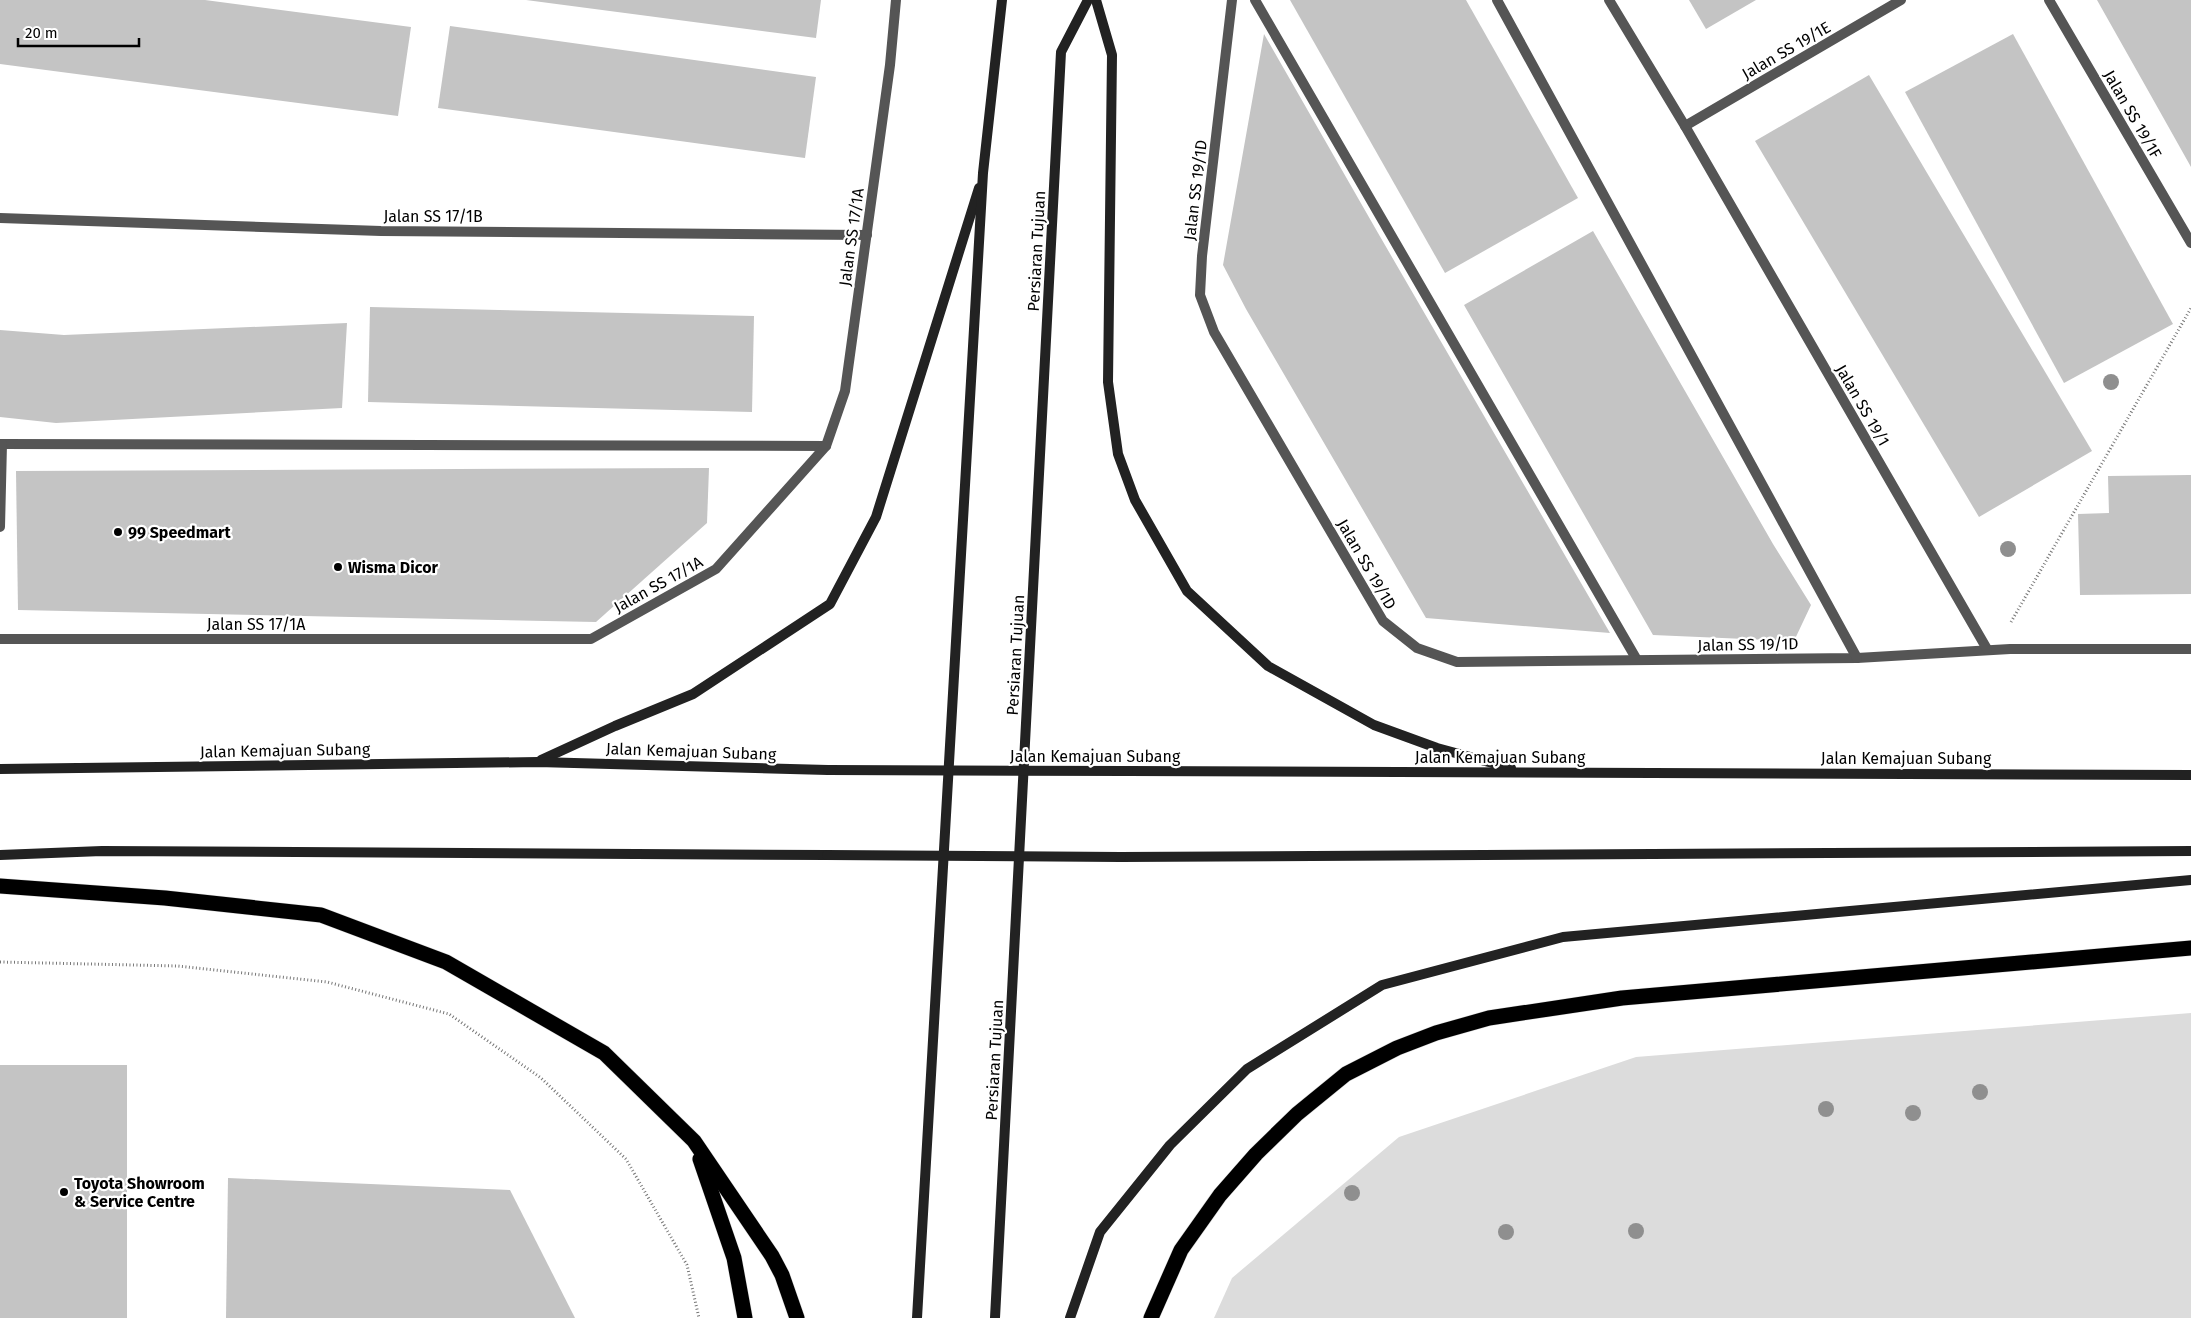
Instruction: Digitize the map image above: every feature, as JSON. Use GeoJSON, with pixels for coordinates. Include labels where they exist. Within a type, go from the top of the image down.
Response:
{"type":"FeatureCollection","features":[{"type":"Feature","properties":{"kind":"highway"},"geometry":{"type":"LineString","coordinates":[[0,886],[165,898],[321,915],[446,962],[604,1054],[694,1141],[772,1256],[782,1275],[797,1318]]}},
{"type":"Feature","properties":{"kind":"highway"},"geometry":{"type":"LineString","coordinates":[[1151,1318],[1181,1250],[1220,1196],[1256,1154],[1297,1114],[1346,1074],[1397,1048],[1436,1033],[1489,1018],[1622,998],[2191,948]]}},
{"type":"Feature","properties":{"kind":"highway"},"geometry":{"type":"LineString","coordinates":[[694,1141],[734,1258],[745,1318]]}},
{"type":"Feature","properties":{"kind":"main road"},"geometry":{"type":"LineString","coordinates":[[917,1318],[983,173],[1002,0]]}},
{"type":"Feature","properties":{"kind":"main road","name":"Persiaran Tujuan"},"geometry":{"type":"LineString","coordinates":[[995,1318],[1062,52],[1088,0]]}},
{"type":"Feature","properties":{"kind":"main road"},"geometry":{"type":"LineString","coordinates":[[1096,0],[1112,55],[1108,382],[1118,454],[1135,500],[1187,591],[1268,666],[1374,725],[1437,748],[1526,771]]}},
{"type":"Feature","properties":{"kind":"main road"},"geometry":{"type":"LineString","coordinates":[[538,762],[615,726],[694,694],[830,604],[876,517],[983,173]]}},
{"type":"Feature","properties":{"kind":"main road","name":"Jalan Kemajuan Subang"},"geometry":{"type":"LineString","coordinates":[[0,768],[538,762],[828,770],[1526,771],[2191,775]]}},
{"type":"Feature","properties":{"kind":"main road"},"geometry":{"type":"LineString","coordinates":[[0,855],[112,851],[1121,857],[2191,851]]}},
{"type":"Feature","properties":{"kind":"main road"},"geometry":{"type":"LineString","coordinates":[[1070,1318],[1100,1232],[1170,1145],[1247,1070],[1382,984],[1563,937],[2191,880]]}},
{"type":"Feature","properties":{"kind":"street","name":"Jalan SS 17/1A"},"geometry":{"type":"LineString","coordinates":[[0,639],[591,639],[716,569],[826,446],[845,390],[890,65],[896,0]]}},
{"type":"Feature","properties":{"kind":"street","name":"Jalan SS 19/1D"},"geometry":{"type":"LineString","coordinates":[[1232,0],[1202,256],[1200,295],[1214,332],[1383,621],[1417,648],[1457,662],[1857,658],[1987,649]]}},
{"type":"Feature","properties":{"kind":"street"},"geometry":{"type":"LineString","coordinates":[[1255,0],[1637,660]]}},
{"type":"Feature","properties":{"kind":"street"},"geometry":{"type":"LineString","coordinates":[[1497,0],[1857,658]]}},
{"type":"Feature","properties":{"kind":"street","name":"Jalan SS 19/1"},"geometry":{"type":"LineString","coordinates":[[1609,0],[1685,126],[1987,649]]}},
{"type":"Feature","properties":{"kind":"street","name":"Jalan SS 19/1E"},"geometry":{"type":"LineString","coordinates":[[1685,126],[1902,0]]}},
{"type":"Feature","properties":{"kind":"street","name":"Jalan SS 19/1F"},"geometry":{"type":"LineString","coordinates":[[2049,0],[2191,243]]}},
{"type":"Feature","properties":{"kind":"street","name":"Jalan SS 17/1B"},"geometry":{"type":"LineString","coordinates":[[0,218],[381,231],[867,235]]}},
{"type":"Feature","properties":{"kind":"street"},"geometry":{"type":"LineString","coordinates":[[0,527],[1,444],[826,446]]}},
{"type":"Feature","properties":{"kind":"street"},"geometry":{"type":"LineString","coordinates":[[1987,649],[2191,649]]}},
{"type":"Feature","properties":{"kind":"path"},"geometry":{"type":"LineString","coordinates":[[2010,649],[2005,632],[2191,308]]}},
{"type":"Feature","properties":{"kind":"path"},"geometry":{"type":"LineString","coordinates":[[0,962],[178,966],[327,982],[449,1014],[542,1078],[626,1159],[687,1266],[699,1318]]}},
{"type":"Feature","properties":{"kind":"shaded area"},"geometry":{"type":"Polygon","coordinates":[[[2191,1013],[2191,1318],[1214,1318],[1232,1278],[1399,1137],[1636,1057],[2191,1013]]]}},
{"type":"Feature","properties":{"kind":"building"},"geometry":{"type":"Polygon","coordinates":[[[0,0],[205,0],[411,27],[398,116],[0,64],[0,0]]]}},
{"type":"Feature","properties":{"kind":"building"},"geometry":{"type":"Polygon","coordinates":[[[526,0],[821,0],[816,38],[526,0]]]}},
{"type":"Feature","properties":{"kind":"building"},"geometry":{"type":"Polygon","coordinates":[[[1290,0],[1466,0],[1578,198],[1445,273],[1290,0]]]}},
{"type":"Feature","properties":{"kind":"building"},"geometry":{"type":"Polygon","coordinates":[[[1689,0],[1756,0],[1706,29],[1689,0]]]}},
{"type":"Feature","properties":{"kind":"building"},"geometry":{"type":"Polygon","coordinates":[[[2097,0],[2191,0],[2191,167],[2150,94],[2097,0]]]}},
{"type":"Feature","properties":{"kind":"building"},"geometry":{"type":"Polygon","coordinates":[[[450,26],[816,77],[805,158],[438,108],[450,26]]]}},
{"type":"Feature","properties":{"kind":"building"},"geometry":{"type":"Polygon","coordinates":[[[1264,34],[1610,633],[1426,618],[1246,309],[1223,265],[1264,34]]]}},
{"type":"Feature","properties":{"kind":"building"},"geometry":{"type":"Polygon","coordinates":[[[2013,34],[2173,324],[2064,383],[1905,92],[2013,34]]]}},
{"type":"Feature","properties":{"kind":"building"},"geometry":{"type":"Polygon","coordinates":[[[1869,75],[2092,451],[1979,517],[1755,141],[1869,75]]]}},
{"type":"Feature","properties":{"kind":"building"},"geometry":{"type":"Polygon","coordinates":[[[1593,231],[1773,544],[1811,605],[1794,641],[1653,635],[1464,305],[1593,231]]]}},
{"type":"Feature","properties":{"kind":"building"},"geometry":{"type":"Polygon","coordinates":[[[370,307],[754,316],[752,412],[368,402],[370,307]]]}},
{"type":"Feature","properties":{"kind":"building"},"geometry":{"type":"Polygon","coordinates":[[[347,323],[342,408],[56,423],[0,417],[0,330],[64,335],[347,323]]]}},
{"type":"Feature","properties":{"kind":"building","name":"Wisma Dicor"},"geometry":{"type":"Polygon","coordinates":[[[709,468],[707,523],[596,622],[18,610],[16,471],[709,468]]]}},
{"type":"Feature","properties":{"kind":"building"},"geometry":{"type":"Polygon","coordinates":[[[2191,475],[2191,594],[2080,595],[2078,514],[2109,513],[2108,476],[2191,475]]]}},
{"type":"Feature","properties":{"kind":"building","name":"Toyota Showroom & Service Centre"},"geometry":{"type":"Polygon","coordinates":[[[0,1065],[127,1065],[127,1318],[0,1318],[0,1065]]]}},
{"type":"Feature","properties":{"kind":"building"},"geometry":{"type":"Polygon","coordinates":[[[228,1178],[510,1190],[575,1318],[226,1318],[228,1178]]]}},
{"type":"Feature","properties":{"kind":"place","name":"99 Speedmart"},"geometry":{"type":"Point","coordinates":[118,532]}},
{"type":"Feature","properties":{"kind":"place","name":"Wisma Dicor"},"geometry":{"type":"Point","coordinates":[338,567]}},
{"type":"Feature","properties":{"kind":"place","name":"Toyota Showroom & Service Centre"},"geometry":{"type":"Point","coordinates":[64,1192]}}]}
